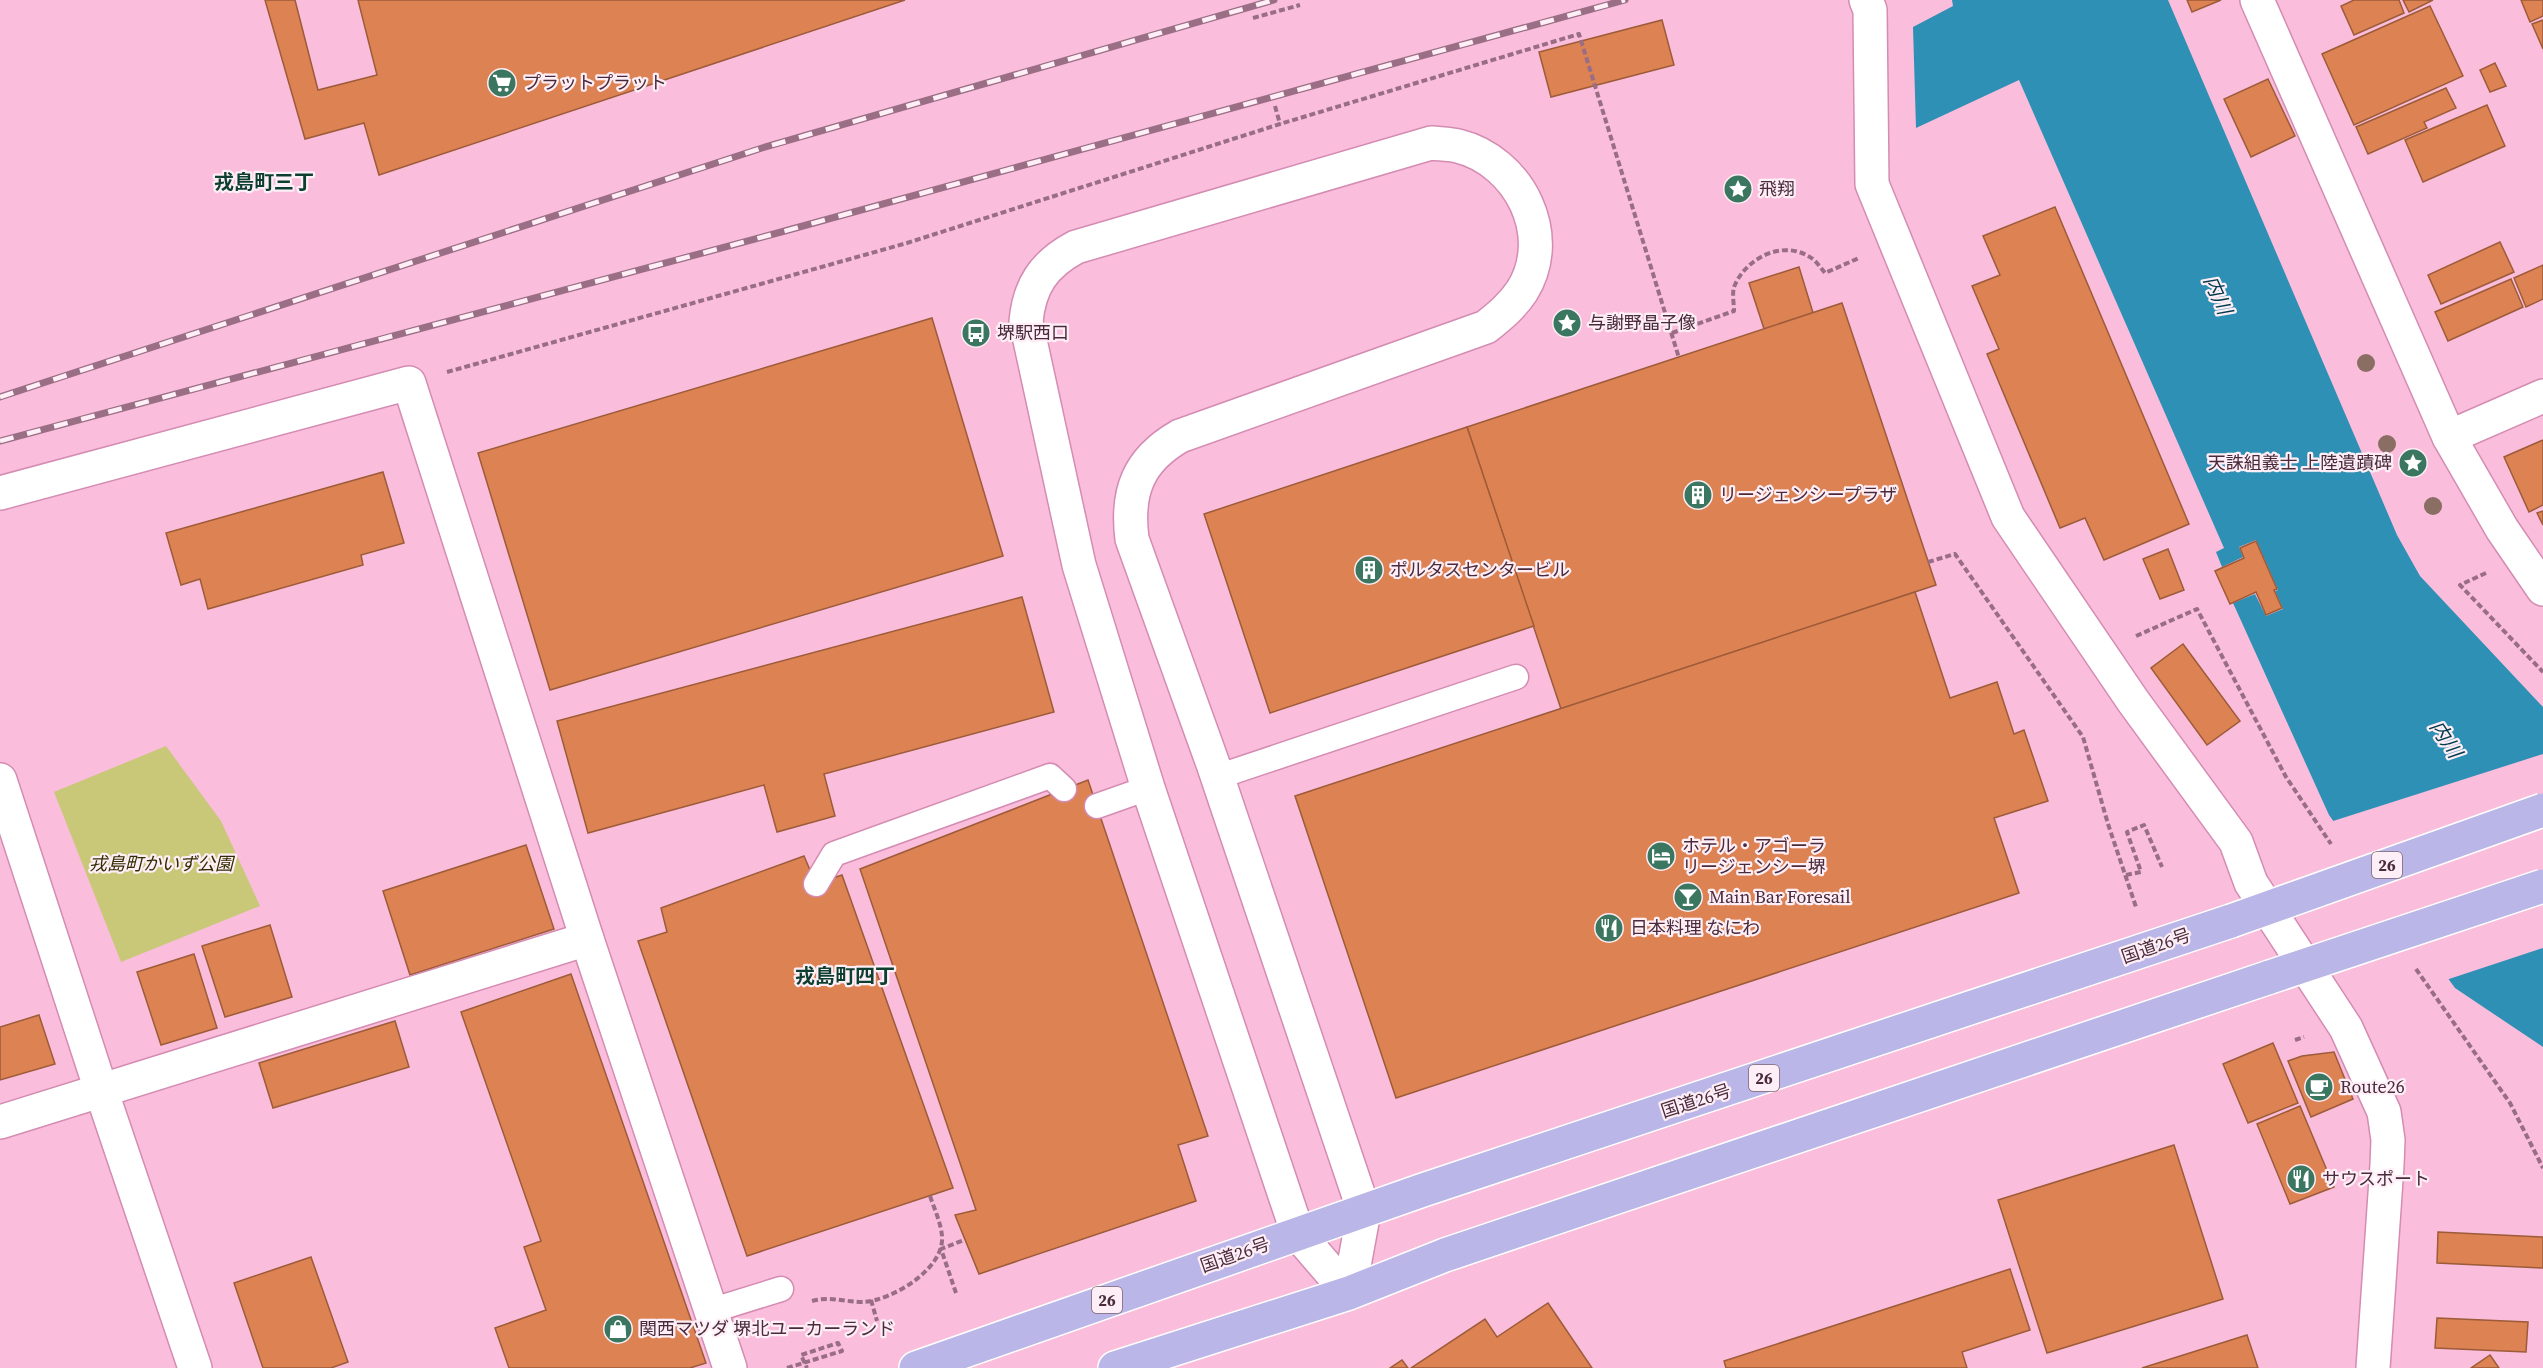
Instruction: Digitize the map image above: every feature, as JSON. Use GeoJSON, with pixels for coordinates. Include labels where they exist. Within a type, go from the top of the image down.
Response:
{"type":"FeatureCollection","features":[{"type":"Feature","properties":{"kind":"highway","name":"国道26号"},"geometry":{"type":"LineString","coordinates":[[916,1368],[1364,1211],[2231,921],[2543,810]]}},
{"type":"Feature","properties":{"kind":"highway"},"geometry":{"type":"LineString","coordinates":[[1115,1368],[1349,1293],[1445,1256],[2543,886]]}},
{"type":"Feature","properties":{"kind":"street"},"geometry":{"type":"LineString","coordinates":[[1866,0],[1870,10],[1872,184],[2008,517],[2126,692],[2236,842],[2251,883],[2346,1028],[2384,1112],[2388,1140],[2387,1165],[2373,1368]]}},
{"type":"Feature","properties":{"kind":"street"},"geometry":{"type":"LineString","coordinates":[[2257,0],[2449,437],[2502,529],[2543,589]]}},
{"type":"Feature","properties":{"kind":"street"},"geometry":{"type":"LineString","coordinates":[[1431,143],[1457,145],[1482,154],[1504,169],[1520,190],[1531,214],[1535,239],[1532,266],[1523,289],[1507,311],[1486,327],[1180,436],[1152,456],[1134,486],[1130,504],[1132,539],[1217,777],[1364,1211],[1349,1293],[1298,1234],[1148,788],[1079,565],[1029,338],[1026,322],[1027,306],[1038,277],[1048,265],[1076,246],[1431,143]]}},
{"type":"Feature","properties":{"kind":"street"},"geometry":{"type":"LineString","coordinates":[[0,493],[409,383],[587,939],[730,1368]]}},
{"type":"Feature","properties":{"kind":"street"},"geometry":{"type":"LineString","coordinates":[[2449,437],[2543,396]]}},
{"type":"Feature","properties":{"kind":"street"},"geometry":{"type":"LineString","coordinates":[[0,780],[195,1368]]}},
{"type":"Feature","properties":{"kind":"street"},"geometry":{"type":"LineString","coordinates":[[0,1122],[587,939]]}},
{"type":"Feature","properties":{"kind":"lane"},"geometry":{"type":"LineString","coordinates":[[1217,777],[1516,677]]}},
{"type":"Feature","properties":{"kind":"lane"},"geometry":{"type":"LineString","coordinates":[[816,884],[834,854],[1050,776],[1064,789]]}},
{"type":"Feature","properties":{"kind":"lane"},"geometry":{"type":"LineString","coordinates":[[1097,806],[1148,788]]}},
{"type":"Feature","properties":{"kind":"lane"},"geometry":{"type":"LineString","coordinates":[[710,1311],[781,1289]]}},
{"type":"Feature","properties":{"kind":"path"},"geometry":{"type":"LineString","coordinates":[[1253,18],[1300,5]]}},
{"type":"Feature","properties":{"kind":"path"},"geometry":{"type":"LineString","coordinates":[[409,383],[907,243],[1280,124],[1579,34],[1679,357]]}},
{"type":"Feature","properties":{"kind":"path"},"geometry":{"type":"LineString","coordinates":[[1275,106],[1280,124]]}},
{"type":"Feature","properties":{"kind":"path"},"geometry":{"type":"LineString","coordinates":[[1672,333],[1734,311],[1734,289],[1745,268],[1769,252],[1794,250],[1810,256],[1825,273],[1863,256]]}},
{"type":"Feature","properties":{"kind":"path"},"geometry":{"type":"LineString","coordinates":[[1928,562],[1955,554],[2083,737],[2136,907]]}},
{"type":"Feature","properties":{"kind":"path"},"geometry":{"type":"LineString","coordinates":[[2520,556],[2460,585],[2543,672]]}},
{"type":"Feature","properties":{"kind":"path"},"geometry":{"type":"LineString","coordinates":[[2126,875],[2140,872],[2127,832],[2144,825],[2162,867]]}},
{"type":"Feature","properties":{"kind":"path"},"geometry":{"type":"LineString","coordinates":[[801,1304],[823,1298],[864,1302],[899,1290],[920,1279],[933,1264],[940,1249],[942,1236],[930,1196]]}},
{"type":"Feature","properties":{"kind":"path"},"geometry":{"type":"LineString","coordinates":[[940,1249],[964,1240]]}},
{"type":"Feature","properties":{"kind":"path"},"geometry":{"type":"LineString","coordinates":[[940,1249],[956,1293]]}},
{"type":"Feature","properties":{"kind":"path"},"geometry":{"type":"LineString","coordinates":[[871,1300],[877,1321]]}},
{"type":"Feature","properties":{"kind":"path"},"geometry":{"type":"LineString","coordinates":[[787,1368],[798,1365],[809,1361],[842,1351],[838,1343],[801,1355],[804,1362],[807,1368]]}},
{"type":"Feature","properties":{"kind":"green space","name":"戎島町かいず公園"},"geometry":{"type":"Polygon","coordinates":[[[166,746],[221,821],[260,906],[121,962],[54,792],[166,746]]]}},
{"type":"Feature","properties":{"kind":"water","name":"内川"},"geometry":{"type":"Polygon","coordinates":[[[1952,0],[2168,0],[2397,535],[2420,576],[2543,707],[2543,1047],[2455,988],[2329,815],[2233,603],[2255,594],[2266,616],[2283,609],[2275,591],[2278,590],[2256,540],[2239,547],[2243,557],[2222,567],[2216,552],[2224,548],[2019,80],[1916,128],[1913,27],[1953,6],[1952,0]]]}},
{"type":"Feature","properties":{"kind":"pier"},"geometry":{"type":"Polygon","coordinates":[[[2543,754],[2543,948],[2446,980],[2330,822],[2543,754]]]}},
{"type":"Feature","properties":{"kind":"building","name":"プラットプラット"},"geometry":{"type":"Polygon","coordinates":[[[265,0],[295,0],[318,90],[377,75],[358,0],[905,0],[379,175],[364,123],[305,139],[265,0]]]}},
{"type":"Feature","properties":{"kind":"building"},"geometry":{"type":"Polygon","coordinates":[[[2187,0],[2221,0],[2192,12],[2187,0]]]}},
{"type":"Feature","properties":{"kind":"building"},"geometry":{"type":"Polygon","coordinates":[[[2354,0],[2399,0],[2404,13],[2354,35],[2341,6],[2354,0]]]}},
{"type":"Feature","properties":{"kind":"building"},"geometry":{"type":"Polygon","coordinates":[[[2403,0],[2433,0],[2409,12],[2403,0]]]}},
{"type":"Feature","properties":{"kind":"building"},"geometry":{"type":"Polygon","coordinates":[[[2521,0],[2543,0],[2543,16],[2530,22],[2521,0]]]}},
{"type":"Feature","properties":{"kind":"building"},"geometry":{"type":"Polygon","coordinates":[[[2430,6],[2463,76],[2354,125],[2322,54],[2430,6]]]}},
{"type":"Feature","properties":{"kind":"building"},"geometry":{"type":"Polygon","coordinates":[[[1662,20],[1674,65],[1551,97],[1539,52],[1662,20]]]}},
{"type":"Feature","properties":{"kind":"building"},"geometry":{"type":"Polygon","coordinates":[[[2543,20],[2543,49],[2532,24],[2543,20]]]}},
{"type":"Feature","properties":{"kind":"building"},"geometry":{"type":"Polygon","coordinates":[[[2495,63],[2506,86],[2490,92],[2480,70],[2495,63]]]}},
{"type":"Feature","properties":{"kind":"building"},"geometry":{"type":"Polygon","coordinates":[[[2268,79],[2295,136],[2251,157],[2224,99],[2268,79]]]}},
{"type":"Feature","properties":{"kind":"building"},"geometry":{"type":"Polygon","coordinates":[[[2446,88],[2456,108],[2424,122],[2427,128],[2368,154],[2356,127],[2446,88]]]}},
{"type":"Feature","properties":{"kind":"building"},"geometry":{"type":"Polygon","coordinates":[[[2487,105],[2505,146],[2423,182],[2405,140],[2487,105]]]}},
{"type":"Feature","properties":{"kind":"building"},"geometry":{"type":"Polygon","coordinates":[[[2055,207],[2189,524],[2104,560],[2085,518],[2060,528],[1987,354],[1999,349],[1972,286],[2000,275],[1983,236],[2055,207]]]}},
{"type":"Feature","properties":{"kind":"building"},"geometry":{"type":"Polygon","coordinates":[[[2500,242],[2514,272],[2441,304],[2428,275],[2500,242]]]}},
{"type":"Feature","properties":{"kind":"building"},"geometry":{"type":"Polygon","coordinates":[[[2543,265],[2543,299],[2526,307],[2514,278],[2543,265]]]}},
{"type":"Feature","properties":{"kind":"building"},"geometry":{"type":"Polygon","coordinates":[[[1799,267],[1818,329],[1769,344],[1749,283],[1799,267]]]}},
{"type":"Feature","properties":{"kind":"building"},"geometry":{"type":"Polygon","coordinates":[[[2511,279],[2523,307],[2448,341],[2435,312],[2511,279]]]}},
{"type":"Feature","properties":{"kind":"building","name":"リージェンシープラザ"},"geometry":{"type":"Polygon","coordinates":[[[1842,303],[1936,585],[1561,709],[1467,427],[1842,303]]]}},
{"type":"Feature","properties":{"kind":"building"},"geometry":{"type":"Polygon","coordinates":[[[932,318],[1003,556],[550,690],[478,453],[932,318]]]}},
{"type":"Feature","properties":{"kind":"building","name":"ポルタスセンタービル"},"geometry":{"type":"Polygon","coordinates":[[[1467,427],[1534,626],[1270,713],[1204,514],[1467,427]]]}},
{"type":"Feature","properties":{"kind":"building"},"geometry":{"type":"Polygon","coordinates":[[[2543,440],[2543,505],[2529,512],[2504,457],[2543,440]]]}},
{"type":"Feature","properties":{"kind":"building"},"geometry":{"type":"Polygon","coordinates":[[[383,472],[404,543],[361,555],[363,565],[208,609],[200,579],[181,585],[166,533],[383,472]]]}},
{"type":"Feature","properties":{"kind":"building"},"geometry":{"type":"Polygon","coordinates":[[[2543,511],[2543,525],[2537,513],[2543,511]]]}},
{"type":"Feature","properties":{"kind":"building"},"geometry":{"type":"Polygon","coordinates":[[[2256,541],[2277,589],[2274,590],[2282,608],[2266,615],[2256,592],[2230,604],[2215,571],[2244,558],[2240,548],[2256,541]]]}},
{"type":"Feature","properties":{"kind":"building"},"geometry":{"type":"Polygon","coordinates":[[[2168,549],[2184,590],[2160,599],[2143,559],[2168,549]]]}},
{"type":"Feature","properties":{"kind":"building","name":"ホテル・アゴーラ リージェンシー堺"},"geometry":{"type":"Polygon","coordinates":[[[1915,592],[1950,698],[1997,682],[2014,734],[2024,730],[2048,801],[1994,818],[2019,893],[1396,1098],[1295,796],[1915,592]]]}},
{"type":"Feature","properties":{"kind":"building"},"geometry":{"type":"Polygon","coordinates":[[[1022,597],[1054,712],[824,774],[835,816],[777,832],[764,785],[588,833],[557,721],[1022,597]]]}},
{"type":"Feature","properties":{"kind":"building"},"geometry":{"type":"Polygon","coordinates":[[[2183,644],[2240,721],[2207,745],[2151,668],[2183,644]]]}},
{"type":"Feature","properties":{"kind":"building"},"geometry":{"type":"Polygon","coordinates":[[[1088,780],[1208,1136],[1178,1145],[1196,1201],[979,1274],[955,1215],[976,1210],[860,869],[1088,780]]]}},
{"type":"Feature","properties":{"kind":"building"},"geometry":{"type":"Polygon","coordinates":[[[526,845],[554,929],[410,975],[383,891],[526,845]]]}},
{"type":"Feature","properties":{"kind":"building"},"geometry":{"type":"Polygon","coordinates":[[[804,856],[816,884],[842,875],[953,1188],[747,1256],[638,941],[667,932],[661,908],[804,856]]]}},
{"type":"Feature","properties":{"kind":"building"},"geometry":{"type":"Polygon","coordinates":[[[270,925],[292,997],[225,1017],[202,946],[270,925]]]}},
{"type":"Feature","properties":{"kind":"building"},"geometry":{"type":"Polygon","coordinates":[[[194,954],[217,1028],[161,1045],[137,972],[194,954]]]}},
{"type":"Feature","properties":{"kind":"building"},"geometry":{"type":"Polygon","coordinates":[[[571,974],[706,1363],[690,1368],[509,1368],[495,1328],[546,1310],[524,1247],[541,1241],[461,1012],[571,974]]]}},
{"type":"Feature","properties":{"kind":"building"},"geometry":{"type":"Polygon","coordinates":[[[39,1015],[55,1064],[0,1080],[0,1027],[39,1015]]]}},
{"type":"Feature","properties":{"kind":"building"},"geometry":{"type":"Polygon","coordinates":[[[395,1021],[409,1067],[273,1108],[259,1063],[395,1021]]]}},
{"type":"Feature","properties":{"kind":"building"},"geometry":{"type":"Polygon","coordinates":[[[2273,1043],[2298,1103],[2248,1123],[2223,1064],[2273,1043]]]}},
{"type":"Feature","properties":{"kind":"building"},"geometry":{"type":"Polygon","coordinates":[[[2334,1052],[2353,1099],[2311,1117],[2288,1061],[2302,1056],[2334,1052]]]}},
{"type":"Feature","properties":{"kind":"building"},"geometry":{"type":"Polygon","coordinates":[[[2300,1106],[2334,1187],[2290,1204],[2257,1124],[2300,1106]]]}},
{"type":"Feature","properties":{"kind":"building"},"geometry":{"type":"Polygon","coordinates":[[[2174,1145],[2223,1299],[2047,1353],[1998,1200],[2174,1145]]]}},
{"type":"Feature","properties":{"kind":"building"},"geometry":{"type":"Polygon","coordinates":[[[2438,1232],[2543,1237],[2543,1268],[2437,1263],[2438,1232]]]}},
{"type":"Feature","properties":{"kind":"building"},"geometry":{"type":"Polygon","coordinates":[[[311,1257],[348,1362],[331,1368],[263,1368],[234,1283],[311,1257]]]}},
{"type":"Feature","properties":{"kind":"building"},"geometry":{"type":"Polygon","coordinates":[[[2010,1269],[2030,1330],[1962,1352],[1967,1368],[1726,1368],[1724,1361],[2010,1269]]]}},
{"type":"Feature","properties":{"kind":"building"},"geometry":{"type":"Polygon","coordinates":[[[1548,1303],[1592,1368],[1411,1368],[1485,1319],[1497,1337],[1548,1303]]]}},
{"type":"Feature","properties":{"kind":"building"},"geometry":{"type":"Polygon","coordinates":[[[2437,1318],[2528,1322],[2526,1352],[2435,1348],[2437,1318]]]}},
{"type":"Feature","properties":{"kind":"building"},"geometry":{"type":"Polygon","coordinates":[[[2247,1335],[2258,1368],[2142,1368],[2247,1335]]]}},
{"type":"Feature","properties":{"kind":"building"},"geometry":{"type":"Polygon","coordinates":[[[2490,1355],[2499,1368],[2471,1368],[2490,1355]]]}},
{"type":"Feature","properties":{"kind":"building"},"geometry":{"type":"Polygon","coordinates":[[[1402,1360],[1408,1368],[1390,1368],[1402,1360]]]}},
{"type":"Feature","properties":{"kind":"railway"},"geometry":{"type":"LineString","coordinates":[[0,397],[762,148],[1274,0]]}},
{"type":"Feature","properties":{"kind":"railway"},"geometry":{"type":"LineString","coordinates":[[0,441],[781,232],[1625,0]]}},
{"type":"Feature","properties":{"kind":"place","name":"プラットプラット"},"geometry":{"type":"Point","coordinates":[502,83]}},
{"type":"Feature","properties":{"kind":"place","name":"飛翔"},"geometry":{"type":"Point","coordinates":[1738,189]}},
{"type":"Feature","properties":{"kind":"place","name":"与謝野晶子像"},"geometry":{"type":"Point","coordinates":[1567,323]}},
{"type":"Feature","properties":{"kind":"place","name":"堺駅西口"},"geometry":{"type":"Point","coordinates":[976,333]}},
{"type":"Feature","properties":{"kind":"place","name":"天誅組義士 上陸遺蹟碑"},"geometry":{"type":"Point","coordinates":[2413,463]}},
{"type":"Feature","properties":{"kind":"place","name":"リージェンシープラザ"},"geometry":{"type":"Point","coordinates":[1698,495]}},
{"type":"Feature","properties":{"kind":"place","name":"ポルタスセンタービル"},"geometry":{"type":"Point","coordinates":[1369,570]}},
{"type":"Feature","properties":{"kind":"place","name":"ホテル・アゴーラ リージェンシー堺"},"geometry":{"type":"Point","coordinates":[1661,856]}},
{"type":"Feature","properties":{"kind":"place","name":"Main Bar Foresail"},"geometry":{"type":"Point","coordinates":[1688,897]}},
{"type":"Feature","properties":{"kind":"place","name":"日本料理 なにわ"},"geometry":{"type":"Point","coordinates":[1609,928]}},
{"type":"Feature","properties":{"kind":"place","name":"Route26"},"geometry":{"type":"Point","coordinates":[2319,1087]}},
{"type":"Feature","properties":{"kind":"place","name":"サウスポート"},"geometry":{"type":"Point","coordinates":[2301,1179]}},
{"type":"Feature","properties":{"kind":"place","name":"関西マツダ 堺北ユーカーランド"},"geometry":{"type":"Point","coordinates":[618,1329]}},
{"type":"Feature","properties":{"kind":"district","name":"戎島町三丁"},"geometry":{"type":"Point","coordinates":[264,182]}},
{"type":"Feature","properties":{"kind":"district","name":"戎島町四丁"},"geometry":{"type":"Point","coordinates":[845,976]}}]}
